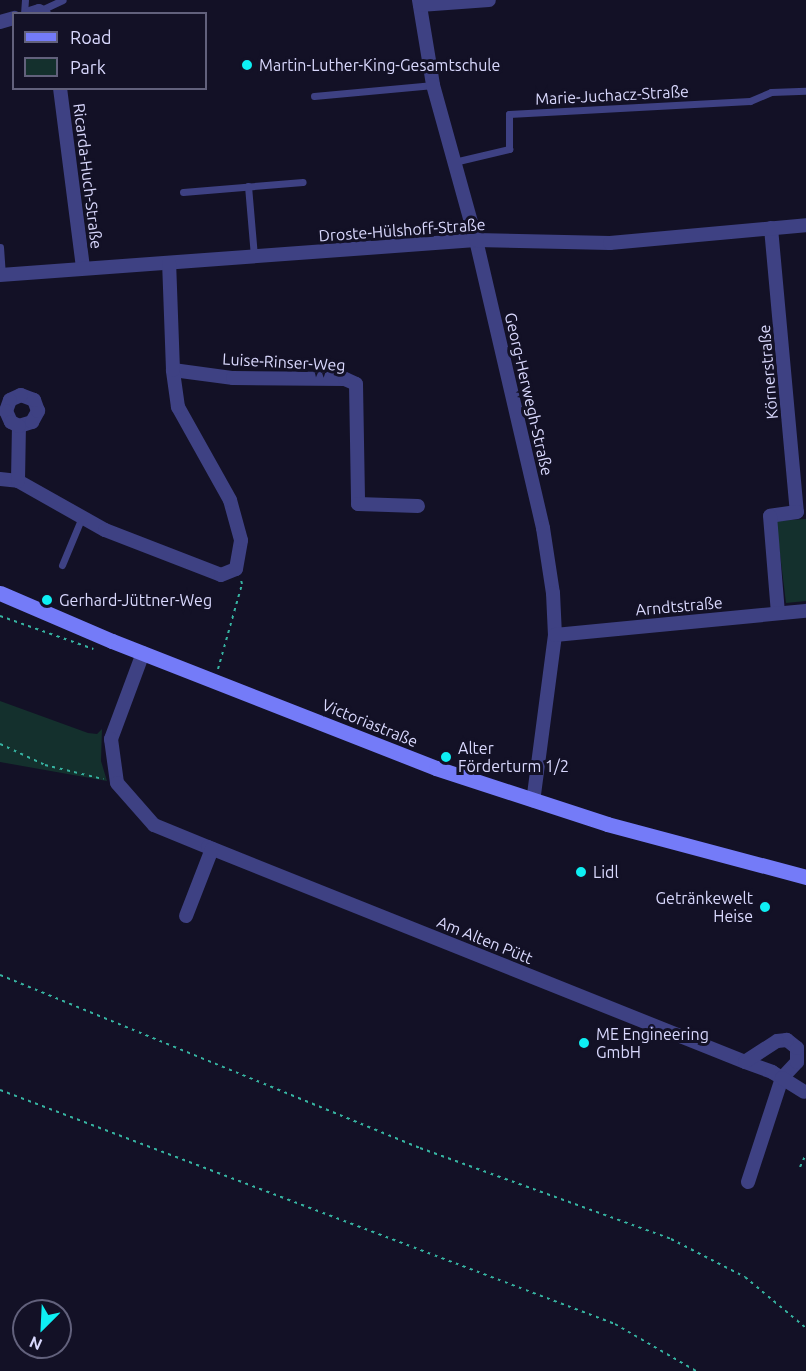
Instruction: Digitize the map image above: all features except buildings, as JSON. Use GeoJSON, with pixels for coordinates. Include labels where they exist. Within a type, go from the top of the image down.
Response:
{"type":"FeatureCollection","features":[{"type":"Feature","properties":{"kind":"main road","name":"Victoriastraße"},"geometry":{"type":"LineString","coordinates":[[0,593],[143,653],[436,768],[607,824],[806,877]]}},
{"type":"Feature","properties":{"kind":"street"},"geometry":{"type":"LineString","coordinates":[[419,3],[489,0]]}},
{"type":"Feature","properties":{"kind":"street","name":"Georg-Herwegh-Straße"},"geometry":{"type":"LineString","coordinates":[[419,3],[433,85],[476,240],[543,528],[555,635],[533,801]]}},
{"type":"Feature","properties":{"kind":"street","name":"Ricarda-Huch-Straße"},"geometry":{"type":"LineString","coordinates":[[60,90],[83,268]]}},
{"type":"Feature","properties":{"kind":"street","name":"Droste-Hülshoff-Straße"},"geometry":{"type":"LineString","coordinates":[[1,275],[476,240],[610,243],[806,225]]}},
{"type":"Feature","properties":{"kind":"street","name":"Körnerstraße"},"geometry":{"type":"LineString","coordinates":[[771,228],[802,512],[770,516],[778,613]]}},
{"type":"Feature","properties":{"kind":"street"},"geometry":{"type":"LineString","coordinates":[[0,479],[18,481],[105,530],[221,575],[236,569],[241,540],[230,500],[178,407],[173,370],[169,263]]}},
{"type":"Feature","properties":{"kind":"street","name":"Luise-Rinser-Weg"},"geometry":{"type":"LineString","coordinates":[[173,370],[233,378],[345,379],[356,384],[358,504],[418,506]]}},
{"type":"Feature","properties":{"kind":"street"},"geometry":{"type":"LineString","coordinates":[[18,481],[19,426]]}},
{"type":"Feature","properties":{"kind":"street","name":"Arndtstraße"},"geometry":{"type":"LineString","coordinates":[[555,635],[806,611]]}},
{"type":"Feature","properties":{"kind":"street"},"geometry":{"type":"LineString","coordinates":[[117,783],[111,739],[143,653]]}},
{"type":"Feature","properties":{"kind":"street","name":"Am Alten Pütt"},"geometry":{"type":"LineString","coordinates":[[117,783],[154,825],[772,1072],[804,1092]]}},
{"type":"Feature","properties":{"kind":"street"},"geometry":{"type":"LineString","coordinates":[[186,916],[212,849]]}},
{"type":"Feature","properties":{"kind":"street"},"geometry":{"type":"LineString","coordinates":[[745,1062],[767,1046],[787,1040],[797,1048],[796,1062],[782,1078],[748,1182]]}},
{"type":"Feature","properties":{"kind":"lane"},"geometry":{"type":"LineString","coordinates":[[39,12],[63,0]]}},
{"type":"Feature","properties":{"kind":"lane"},"geometry":{"type":"LineString","coordinates":[[314,96],[433,85]]}},
{"type":"Feature","properties":{"kind":"lane","name":"Marie-Juchacz-Straße"},"geometry":{"type":"LineString","coordinates":[[454,162],[509,149],[510,114],[750,101],[771,92],[806,91]]}},
{"type":"Feature","properties":{"kind":"lane"},"geometry":{"type":"LineString","coordinates":[[183,192],[303,182]]}},
{"type":"Feature","properties":{"kind":"lane"},"geometry":{"type":"LineString","coordinates":[[248,186],[254,256]]}},
{"type":"Feature","properties":{"kind":"lane"},"geometry":{"type":"LineString","coordinates":[[0,247],[1,275]]}},
{"type":"Feature","properties":{"kind":"lane"},"geometry":{"type":"LineString","coordinates":[[62,565],[82,517]]}},
{"type":"Feature","properties":{"kind":"path"},"geometry":{"type":"LineString","coordinates":[[215,681],[242,584],[236,569]]}},
{"type":"Feature","properties":{"kind":"path"},"geometry":{"type":"LineString","coordinates":[[0,744],[45,765],[117,783]]}},
{"type":"Feature","properties":{"kind":"path"},"geometry":{"type":"LineString","coordinates":[[0,975],[420,1148],[671,1239],[745,1277],[806,1328]]}},
{"type":"Feature","properties":{"kind":"path"},"geometry":{"type":"LineString","coordinates":[[0,1090],[615,1324],[696,1371]]}},
{"type":"Feature","properties":{"kind":"path"},"geometry":{"type":"LineString","coordinates":[[800,1167],[806,1154]]}},
{"type":"Feature","properties":{"kind":"green space"},"geometry":{"type":"Polygon","coordinates":[[[806,519],[806,601],[786,603],[776,521],[806,519]]]}},
{"type":"Feature","properties":{"kind":"green space"},"geometry":{"type":"Polygon","coordinates":[[[0,701],[88,733],[97,734],[102,729],[101,761],[107,781],[0,762],[0,701]]]}},
{"type":"Feature","properties":{"kind":"place","name":"Martin-Luther-King-Gesamtschule"},"geometry":{"type":"Point","coordinates":[247,65]}},
{"type":"Feature","properties":{"kind":"place","name":"Gerhard-Jüttner-Weg"},"geometry":{"type":"Point","coordinates":[47,600]}},
{"type":"Feature","properties":{"kind":"place","name":"Alter Förderturm 1/2"},"geometry":{"type":"Point","coordinates":[446,757]}},
{"type":"Feature","properties":{"kind":"place","name":"Lidl"},"geometry":{"type":"Point","coordinates":[581,872]}},
{"type":"Feature","properties":{"kind":"place","name":"Getränkewelt Heise"},"geometry":{"type":"Point","coordinates":[765,907]}},
{"type":"Feature","properties":{"kind":"place","name":"ME Engineering GmbH"},"geometry":{"type":"Point","coordinates":[584,1043]}}]}
